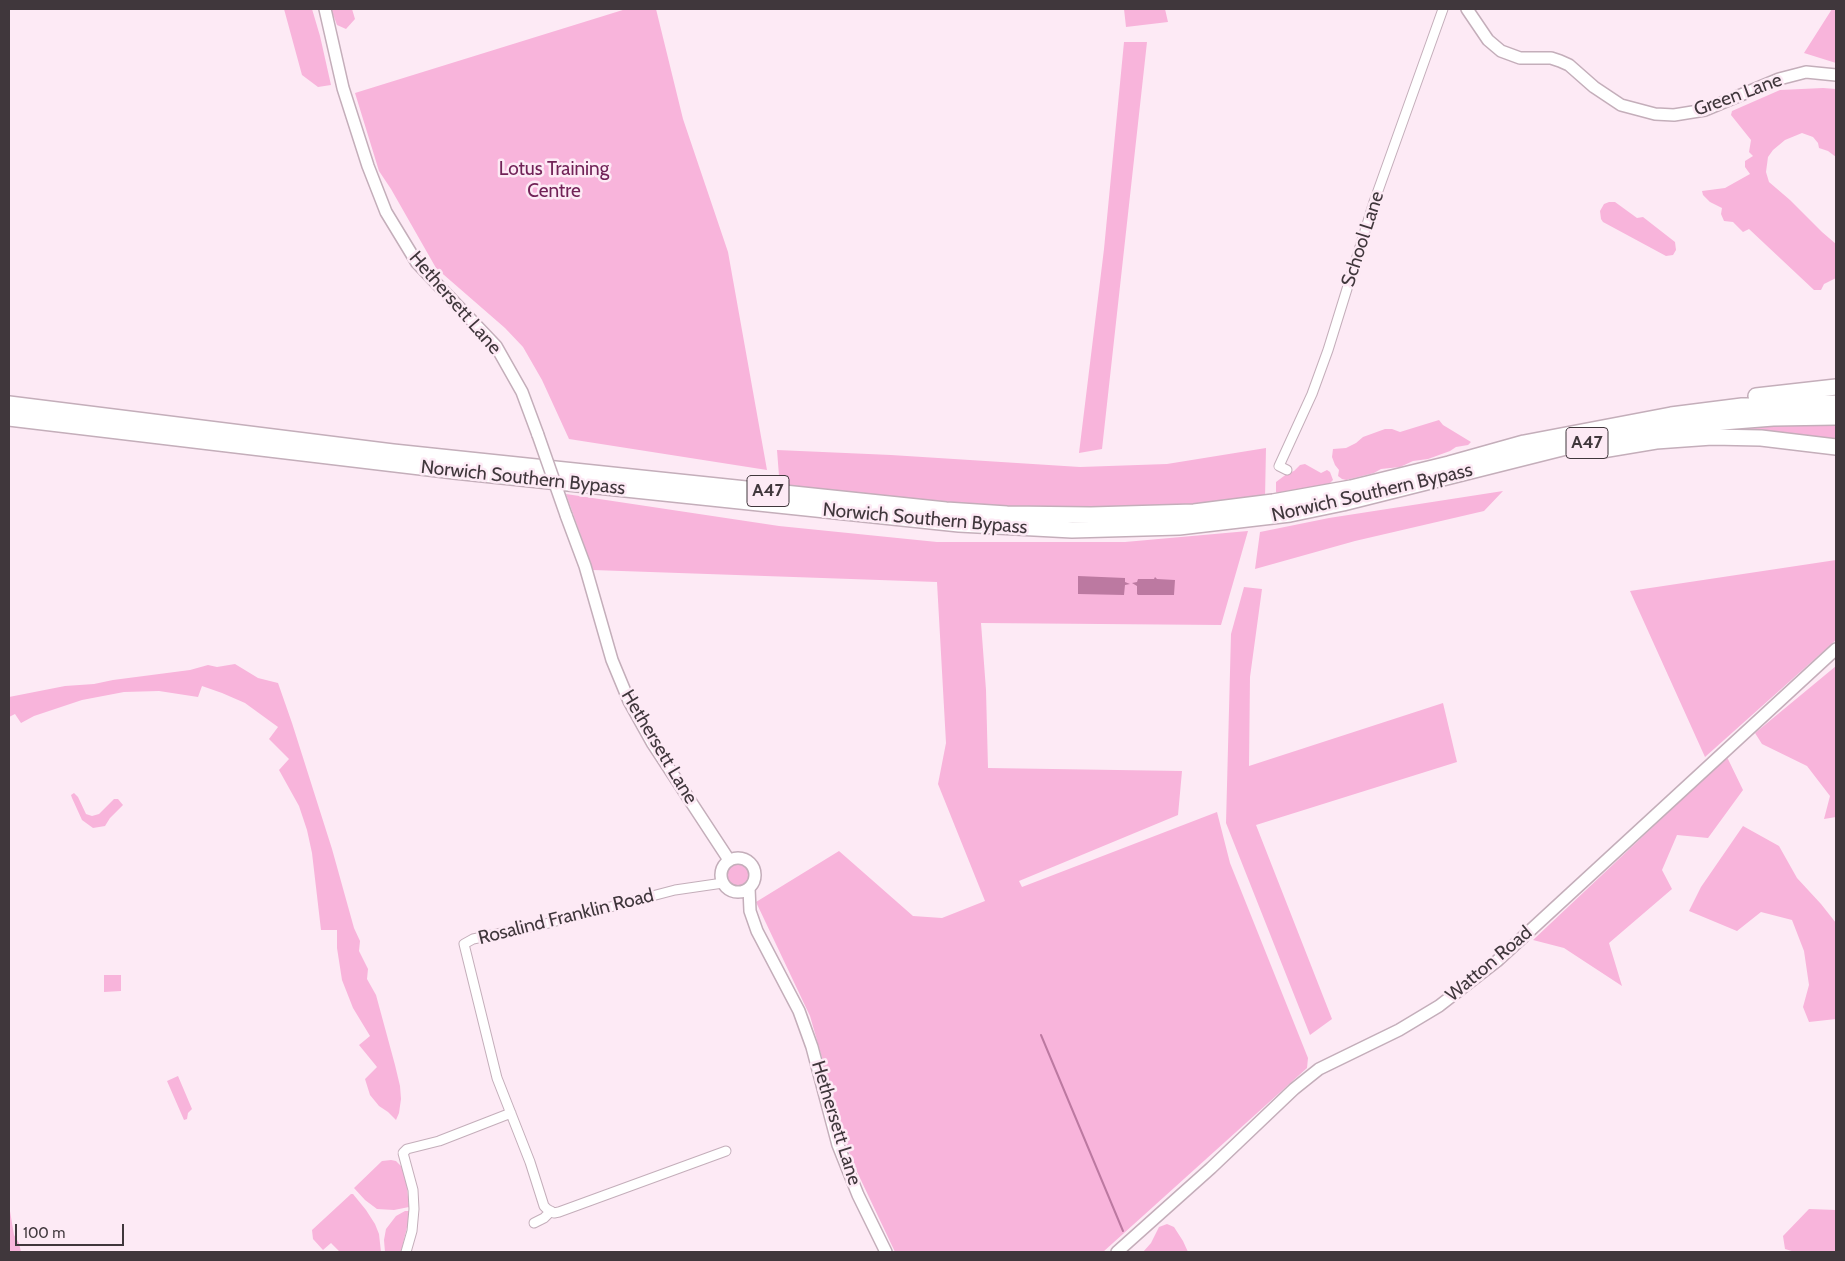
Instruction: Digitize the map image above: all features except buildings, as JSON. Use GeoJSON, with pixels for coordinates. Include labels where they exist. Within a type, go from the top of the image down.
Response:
{"type":"FeatureCollection","features":[{"type":"Feature","properties":{"kind":"highway","name":"A47"},"geometry":{"type":"LineString","coordinates":[[1524,443],[1628,418],[1735,399],[1836,387]]}},
{"type":"Feature","properties":{"kind":"highway","name":"Norwich Southern Bypass"},"geometry":{"type":"LineString","coordinates":[[9,404],[403,453],[946,510],[1007,514],[1091,515],[1194,512],[1273,502],[1351,488],[1524,443],[1671,415],[1733,407],[1836,403]]}},
{"type":"Feature","properties":{"kind":"highway","name":"Norwich Southern Bypass"},"geometry":{"type":"LineString","coordinates":[[9,418],[454,471],[969,525],[1072,530],[1179,527],[1290,514],[1343,503],[1582,443],[1646,431],[1710,423],[1836,417]]}},
{"type":"Feature","properties":{"kind":"highway","name":"A47"},"geometry":{"type":"LineString","coordinates":[[1343,503],[1450,482],[1561,456],[1656,441],[1712,437],[1761,438],[1836,446]]}},
{"type":"Feature","properties":{"kind":"street","name":"Hethersett Lane"},"geometry":{"type":"LineString","coordinates":[[325,9],[343,88],[368,166],[386,212],[397,233],[417,263],[496,346],[522,392],[585,566],[612,660],[629,701],[653,744],[729,860],[741,858],[752,864],[755,877],[749,888],[750,911]]}},
{"type":"Feature","properties":{"kind":"street","name":"School Lane"},"geometry":{"type":"LineString","coordinates":[[1279,466],[1312,394],[1328,350],[1374,202],[1443,9]]}},
{"type":"Feature","properties":{"kind":"street","name":"Green Lane"},"geometry":{"type":"LineString","coordinates":[[1467,9],[1488,40],[1501,51],[1520,58],[1551,58],[1560,61],[1569,65],[1594,87],[1621,105],[1655,114],[1674,115],[1705,110],[1779,79],[1806,72],[1836,75]]}},
{"type":"Feature","properties":{"kind":"street","name":"Watton Road"},"geometry":{"type":"LineString","coordinates":[[1119,1251],[1294,1089],[1319,1069],[1399,1030],[1432,1010],[1497,961],[1836,649]]}},
{"type":"Feature","properties":{"kind":"street"},"geometry":{"type":"LineString","coordinates":[[723,883],[721,870],[729,860]]}},
{"type":"Feature","properties":{"kind":"street","name":"Hethersett Lane"},"geometry":{"type":"LineString","coordinates":[[723,883],[732,891],[737,892],[750,911],[763,944],[799,1011],[812,1046],[838,1145],[858,1195],[886,1252]]}},
{"type":"Feature","properties":{"kind":"street","name":"Rosalind Franklin Road"},"geometry":{"type":"LineString","coordinates":[[551,1211],[544,1206],[497,1078],[464,944],[473,939],[545,924],[675,890],[723,883]]}},
{"type":"Feature","properties":{"kind":"street"},"geometry":{"type":"LineString","coordinates":[[737,892],[749,888]]}},
{"type":"Feature","properties":{"kind":"street"},"geometry":{"type":"LineString","coordinates":[[406,1252],[412,1231],[414,1209],[413,1190],[403,1153],[407,1149],[439,1141],[511,1112]]}},
{"type":"Feature","properties":{"kind":"street"},"geometry":{"type":"LineString","coordinates":[[534,1223],[544,1218],[551,1211],[560,1212],[726,1151]]}},
{"type":"Feature","properties":{"kind":"green space"},"geometry":{"type":"Polygon","coordinates":[[[284,9],[312,9],[331,85],[318,87],[302,75],[284,9]]]}},
{"type":"Feature","properties":{"kind":"green space"},"geometry":{"type":"Polygon","coordinates":[[[331,9],[352,9],[355,19],[346,29],[337,25],[331,9]]]}},
{"type":"Feature","properties":{"kind":"green space","name":"Lotus Training Centre"},"geometry":{"type":"Polygon","coordinates":[[[626,9],[656,9],[683,119],[728,252],[767,470],[569,439],[542,380],[523,347],[505,328],[436,268],[379,171],[355,93],[626,9]]]}},
{"type":"Feature","properties":{"kind":"green space"},"geometry":{"type":"Polygon","coordinates":[[[1124,9],[1165,9],[1168,22],[1126,27],[1124,9]]]}},
{"type":"Feature","properties":{"kind":"green space"},"geometry":{"type":"Polygon","coordinates":[[[1832,9],[1836,9],[1836,63],[1804,53],[1832,9]]]}},
{"type":"Feature","properties":{"kind":"green space"},"geometry":{"type":"Polygon","coordinates":[[[1124,42],[1147,42],[1102,449],[1079,453],[1104,249],[1124,42]]]}},
{"type":"Feature","properties":{"kind":"green space"},"geometry":{"type":"Polygon","coordinates":[[[1836,89],[1836,157],[1828,151],[1819,148],[1818,143],[1813,137],[1802,133],[1785,140],[1773,150],[1768,157],[1766,172],[1769,182],[1836,244],[1836,278],[1824,284],[1821,290],[1814,290],[1749,229],[1743,232],[1733,222],[1724,221],[1721,214],[1722,208],[1710,202],[1703,195],[1702,191],[1725,188],[1750,174],[1745,167],[1745,161],[1753,156],[1749,152],[1751,140],[1731,115],[1732,111],[1780,90],[1836,89]]]}},
{"type":"Feature","properties":{"kind":"green space"},"geometry":{"type":"Polygon","coordinates":[[[1615,202],[1637,218],[1643,217],[1675,242],[1676,250],[1673,255],[1666,256],[1603,222],[1600,211],[1604,204],[1615,202]]]}},
{"type":"Feature","properties":{"kind":"green space"},"geometry":{"type":"Polygon","coordinates":[[[1439,420],[1443,425],[1471,442],[1468,445],[1456,447],[1428,459],[1413,461],[1400,467],[1381,469],[1374,473],[1346,480],[1338,476],[1339,470],[1332,457],[1333,449],[1346,448],[1363,437],[1385,429],[1400,432],[1439,420]]]}},
{"type":"Feature","properties":{"kind":"green space"},"geometry":{"type":"Polygon","coordinates":[[[1751,426],[1836,426],[1836,442],[1654,437],[1751,426]]]}},
{"type":"Feature","properties":{"kind":"green space"},"geometry":{"type":"Polygon","coordinates":[[[1266,448],[1265,498],[1168,507],[1038,510],[780,489],[777,450],[1080,467],[1167,464],[1266,448]]]}},
{"type":"Feature","properties":{"kind":"green space"},"geometry":{"type":"Polygon","coordinates":[[[1305,464],[1321,473],[1327,470],[1330,472],[1333,480],[1329,484],[1278,494],[1276,492],[1276,482],[1300,465],[1305,464]]]}},
{"type":"Feature","properties":{"kind":"green space"},"geometry":{"type":"Polygon","coordinates":[[[1503,491],[1484,511],[1355,541],[1255,569],[1260,532],[1329,518],[1503,491]]]}},
{"type":"Feature","properties":{"kind":"green space"},"geometry":{"type":"Polygon","coordinates":[[[566,494],[779,526],[937,542],[1125,542],[1248,531],[1221,625],[981,623],[986,690],[988,768],[1182,771],[1178,815],[1019,881],[1022,887],[1217,812],[1230,863],[1308,1058],[1307,1068],[1103,1252],[895,1252],[851,1159],[810,1016],[756,902],[839,851],[913,916],[942,918],[985,901],[938,784],[946,743],[937,582],[593,570],[566,494]]]}},
{"type":"Feature","properties":{"kind":"green space"},"geometry":{"type":"Polygon","coordinates":[[[1836,560],[1836,640],[1705,757],[1630,591],[1836,560]]]}},
{"type":"Feature","properties":{"kind":"green space"},"geometry":{"type":"Polygon","coordinates":[[[1244,587],[1262,589],[1250,677],[1249,766],[1443,703],[1457,762],[1256,825],[1332,1019],[1310,1035],[1226,823],[1231,634],[1244,587]]]}},
{"type":"Feature","properties":{"kind":"green space"},"geometry":{"type":"Polygon","coordinates":[[[235,664],[258,678],[278,683],[332,849],[354,928],[360,941],[359,951],[368,969],[367,979],[376,995],[395,1065],[401,1099],[396,1120],[379,1106],[370,1095],[365,1079],[377,1067],[359,1045],[370,1036],[353,1008],[342,980],[337,948],[337,930],[321,930],[312,853],[307,830],[299,806],[279,770],[289,759],[269,739],[278,727],[245,703],[202,686],[198,697],[159,691],[124,692],[82,700],[34,716],[21,723],[15,714],[9,717],[9,697],[65,686],[94,684],[190,670],[208,665],[217,667],[235,664]]]}},
{"type":"Feature","properties":{"kind":"green space"},"geometry":{"type":"Polygon","coordinates":[[[1836,666],[1836,817],[1824,819],[1830,796],[1807,766],[1762,744],[1755,733],[1836,666]]]}},
{"type":"Feature","properties":{"kind":"green space"},"geometry":{"type":"Polygon","coordinates":[[[1727,757],[1743,790],[1708,838],[1677,835],[1662,870],[1672,889],[1609,943],[1622,986],[1564,948],[1533,940],[1727,757]]]}},
{"type":"Feature","properties":{"kind":"green space"},"geometry":{"type":"Polygon","coordinates":[[[74,793],[86,814],[92,816],[99,814],[114,799],[118,799],[123,805],[105,826],[93,828],[82,820],[71,795],[74,793]]]}},
{"type":"Feature","properties":{"kind":"green space"},"geometry":{"type":"Polygon","coordinates":[[[1743,826],[1779,846],[1797,878],[1836,923],[1836,1019],[1809,1022],[1803,1007],[1809,985],[1804,951],[1792,920],[1761,912],[1737,931],[1689,911],[1701,887],[1743,826]]]}},
{"type":"Feature","properties":{"kind":"green space"},"geometry":{"type":"Polygon","coordinates":[[[738,862],[747,866],[751,875],[747,884],[738,888],[729,884],[725,875],[729,866],[738,862]]]}},
{"type":"Feature","properties":{"kind":"green space"},"geometry":{"type":"Polygon","coordinates":[[[104,975],[121,975],[121,991],[104,992],[104,975]]]}},
{"type":"Feature","properties":{"kind":"green space"},"geometry":{"type":"Polygon","coordinates":[[[178,1076],[192,1109],[188,1113],[187,1119],[184,1120],[167,1081],[178,1076]]]}},
{"type":"Feature","properties":{"kind":"green space"},"geometry":{"type":"Polygon","coordinates":[[[382,1161],[396,1161],[402,1167],[409,1207],[394,1210],[377,1209],[354,1188],[382,1161]]]}},
{"type":"Feature","properties":{"kind":"green space"},"geometry":{"type":"Polygon","coordinates":[[[351,1194],[366,1210],[375,1224],[379,1234],[381,1252],[340,1252],[331,1243],[323,1250],[313,1239],[312,1230],[351,1194]]]}},
{"type":"Feature","properties":{"kind":"green space"},"geometry":{"type":"Polygon","coordinates":[[[9,1205],[14,1235],[19,1243],[21,1252],[9,1251],[9,1205]]]}},
{"type":"Feature","properties":{"kind":"green space"},"geometry":{"type":"Polygon","coordinates":[[[1809,1209],[1836,1210],[1836,1252],[1795,1252],[1785,1249],[1783,1236],[1809,1209]]]}},
{"type":"Feature","properties":{"kind":"green space"},"geometry":{"type":"Polygon","coordinates":[[[409,1211],[409,1219],[401,1252],[385,1252],[384,1240],[386,1229],[396,1216],[409,1211]]]}},
{"type":"Feature","properties":{"kind":"green space"},"geometry":{"type":"Polygon","coordinates":[[[1167,1224],[1174,1227],[1188,1252],[1143,1252],[1151,1243],[1159,1227],[1167,1224]]]}},
{"type":"Feature","properties":{"kind":"shaded area"},"geometry":{"type":"Polygon","coordinates":[[[1078,576],[1125,578],[1125,582],[1130,584],[1125,585],[1124,595],[1078,594],[1078,576]]]}},
{"type":"Feature","properties":{"kind":"shaded area"},"geometry":{"type":"Polygon","coordinates":[[[1155,577],[1157,579],[1175,580],[1174,595],[1137,594],[1137,586],[1132,583],[1137,582],[1138,579],[1154,579],[1155,577]]]}},
{"type":"Feature","properties":{"kind":"waterway"},"geometry":{"type":"LineString","coordinates":[[1041,1035],[1123,1231]]}}]}
